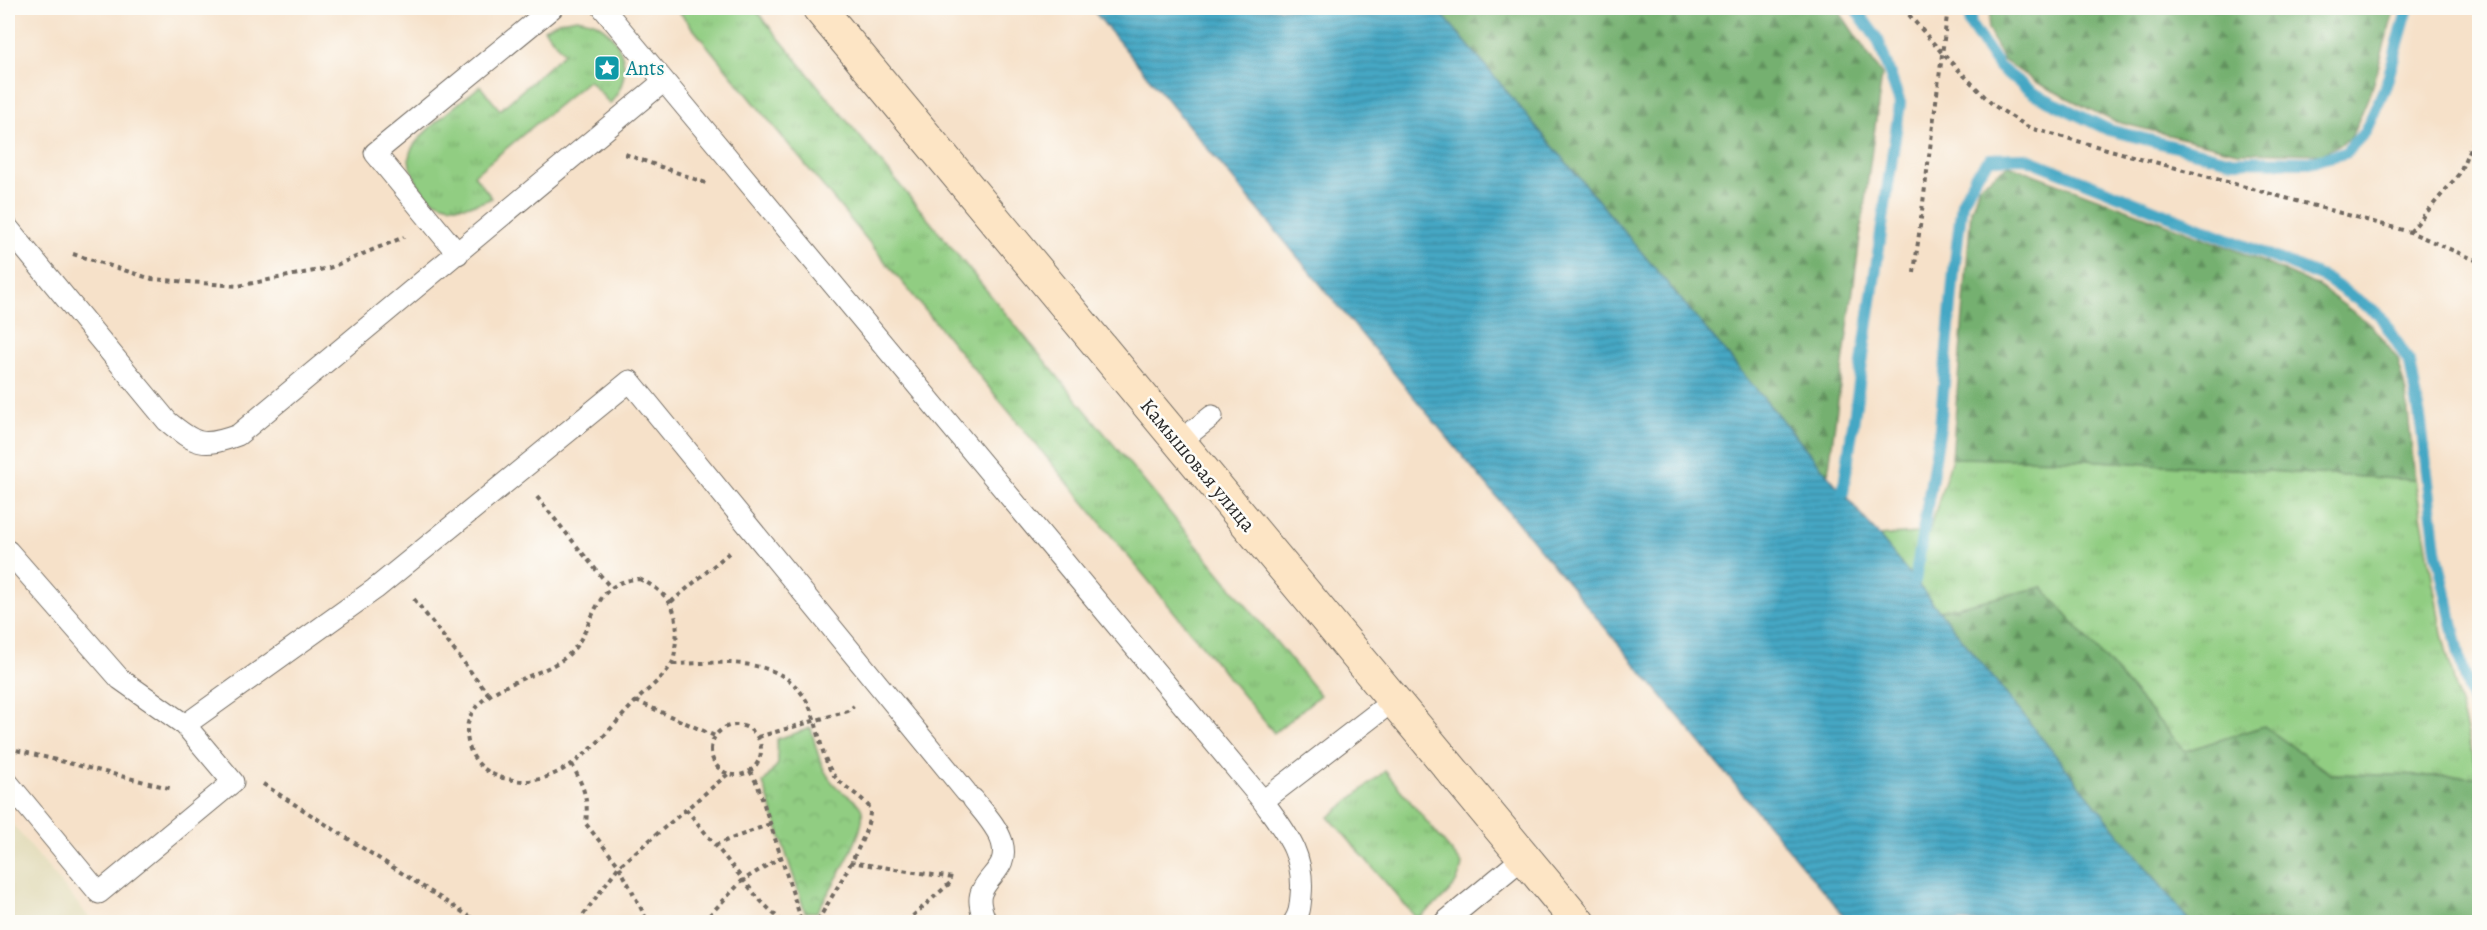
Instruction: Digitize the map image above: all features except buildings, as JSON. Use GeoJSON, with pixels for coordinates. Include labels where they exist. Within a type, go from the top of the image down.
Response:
{"type":"FeatureCollection","features":[{"type":"Feature","properties":{"kind":"street","name":"Камышовая улица"},"geometry":{"type":"LineString","coordinates":[[819,8],[1578,922]]}},
{"type":"Feature","properties":{"kind":"lane"},"geometry":{"type":"LineString","coordinates":[[458,254],[375,153],[552,8]]}},
{"type":"Feature","properties":{"kind":"lane"},"geometry":{"type":"LineString","coordinates":[[603,8],[1263,801],[1292,840],[1303,875],[1299,914],[1294,922]]}},
{"type":"Feature","properties":{"kind":"lane"},"geometry":{"type":"LineString","coordinates":[[8,228],[167,421],[189,440],[213,444],[238,435],[664,81]]}},
{"type":"Feature","properties":{"kind":"lane"},"geometry":{"type":"LineString","coordinates":[[185,725],[394,574],[630,381],[993,824],[1002,842],[1003,860],[981,891],[980,907],[986,922]]}},
{"type":"Feature","properties":{"kind":"lane"},"geometry":{"type":"LineString","coordinates":[[1179,442],[1212,416]]}},
{"type":"Feature","properties":{"kind":"lane"},"geometry":{"type":"LineString","coordinates":[[8,550],[120,679],[185,725],[233,782],[99,893],[8,783]]}},
{"type":"Feature","properties":{"kind":"lane"},"geometry":{"type":"LineString","coordinates":[[1263,801],[1394,700]]}},
{"type":"Feature","properties":{"kind":"lane"},"geometry":{"type":"LineString","coordinates":[[1445,922],[1524,858]]}},
{"type":"Feature","properties":{"kind":"path"},"geometry":{"type":"LineString","coordinates":[[1903,8],[1942,53],[1993,105],[2030,128],[2410,232],[2480,262]]}},
{"type":"Feature","properties":{"kind":"path"},"geometry":{"type":"LineString","coordinates":[[1914,273],[1948,8]]}},
{"type":"Feature","properties":{"kind":"path"},"geometry":{"type":"LineString","coordinates":[[2410,232],[2459,174],[2480,124]]}},
{"type":"Feature","properties":{"kind":"path"},"geometry":{"type":"LineString","coordinates":[[616,150],[716,187]]}},
{"type":"Feature","properties":{"kind":"path"},"geometry":{"type":"LineString","coordinates":[[69,253],[152,279],[238,286],[330,268],[407,236],[429,219]]}},
{"type":"Feature","properties":{"kind":"path"},"geometry":{"type":"LineString","coordinates":[[517,473],[610,587]]}},
{"type":"Feature","properties":{"kind":"path"},"geometry":{"type":"LineString","coordinates":[[671,602],[754,532]]}},
{"type":"Feature","properties":{"kind":"path"},"geometry":{"type":"LineString","coordinates":[[394,574],[489,695]]}},
{"type":"Feature","properties":{"kind":"path"},"geometry":{"type":"LineString","coordinates":[[639,579],[656,586],[671,602],[677,622],[673,664],[603,738],[572,764],[543,778],[521,782],[494,776],[472,758],[466,735],[473,712],[489,695],[514,681],[542,672],[568,656],[584,633],[597,604],[610,587],[625,580],[639,579]]}},
{"type":"Feature","properties":{"kind":"path"},"geometry":{"type":"LineString","coordinates":[[673,664],[752,664],[775,671],[791,682],[807,698],[826,760],[833,774],[870,808],[871,818],[864,837],[819,919]]}},
{"type":"Feature","properties":{"kind":"path"},"geometry":{"type":"LineString","coordinates":[[758,737],[848,711],[880,686]]}},
{"type":"Feature","properties":{"kind":"path"},"geometry":{"type":"LineString","coordinates":[[636,701],[715,736]]}},
{"type":"Feature","properties":{"kind":"path"},"geometry":{"type":"LineString","coordinates":[[733,725],[744,726],[758,737],[762,752],[758,763],[750,771],[740,775],[728,774],[712,759],[711,747],[715,736],[723,728],[733,725]]}},
{"type":"Feature","properties":{"kind":"path"},"geometry":{"type":"LineString","coordinates":[[8,748],[174,789]]}},
{"type":"Feature","properties":{"kind":"path"},"geometry":{"type":"LineString","coordinates":[[572,764],[586,792],[588,807],[586,824],[619,866],[648,922]]}},
{"type":"Feature","properties":{"kind":"path"},"geometry":{"type":"LineString","coordinates":[[750,771],[758,786],[803,922],[819,919],[828,922]]}},
{"type":"Feature","properties":{"kind":"path"},"geometry":{"type":"LineString","coordinates":[[578,922],[619,866],[728,774]]}},
{"type":"Feature","properties":{"kind":"path"},"geometry":{"type":"LineString","coordinates":[[233,782],[263,784],[478,922]]}},
{"type":"Feature","properties":{"kind":"path"},"geometry":{"type":"LineString","coordinates":[[687,809],[744,880],[782,922]]}},
{"type":"Feature","properties":{"kind":"path"},"geometry":{"type":"LineString","coordinates":[[715,845],[770,824]]}},
{"type":"Feature","properties":{"kind":"path"},"geometry":{"type":"LineString","coordinates":[[703,922],[744,880],[781,856]]}},
{"type":"Feature","properties":{"kind":"path"},"geometry":{"type":"LineString","coordinates":[[850,862],[956,879]]}},
{"type":"Feature","properties":{"kind":"shaded area"},"geometry":{"type":"Polygon","coordinates":[[[8,819],[93,922],[8,922],[8,819]]]}},
{"type":"Feature","properties":{"kind":"green space"},"geometry":{"type":"Polygon","coordinates":[[[676,8],[754,8],[1320,695],[1274,733],[676,8]]]}},
{"type":"Feature","properties":{"kind":"green space"},"geometry":{"type":"Polygon","coordinates":[[[1437,8],[1837,8],[1882,75],[1828,475],[1437,8]]]}},
{"type":"Feature","properties":{"kind":"green space"},"geometry":{"type":"Polygon","coordinates":[[[1991,8],[2395,8],[2373,86],[2351,138],[2322,154],[2237,152],[2113,121],[2036,82],[2003,60],[1988,29],[1991,8]]]}},
{"type":"Feature","properties":{"kind":"green space"},"geometry":{"type":"Polygon","coordinates":[[[577,18],[594,22],[604,28],[620,51],[624,69],[623,79],[610,104],[589,80],[474,175],[492,198],[458,206],[437,202],[428,196],[414,176],[410,162],[410,153],[421,137],[480,86],[500,110],[564,53],[544,29],[560,21],[577,18]]]}},
{"type":"Feature","properties":{"kind":"green space"},"geometry":{"type":"Polygon","coordinates":[[[2009,165],[2233,249],[2318,286],[2371,325],[2398,359],[2406,393],[2415,480],[2083,460],[1952,458],[1971,211],[1979,186],[2009,165]]]}},
{"type":"Feature","properties":{"kind":"green space"},"geometry":{"type":"Polygon","coordinates":[[[1952,458],[2083,460],[2415,480],[2442,634],[2479,777],[2330,774],[2264,726],[2185,751],[2042,587],[1939,611],[1879,536],[1929,532],[1952,458]]]}},
{"type":"Feature","properties":{"kind":"green space"},"geometry":{"type":"Polygon","coordinates":[[[2042,587],[2185,751],[2264,726],[2330,774],[2479,777],[2479,922],[2190,922],[1939,611],[2042,587]]]}},
{"type":"Feature","properties":{"kind":"green space"},"geometry":{"type":"Polygon","coordinates":[[[811,728],[828,777],[859,805],[862,817],[854,844],[817,912],[805,912],[763,783],[778,764],[777,739],[811,728]]]}},
{"type":"Feature","properties":{"kind":"green space"},"geometry":{"type":"Polygon","coordinates":[[[1385,771],[1462,864],[1457,882],[1452,889],[1417,919],[1329,817],[1385,771]]]}},
{"type":"Feature","properties":{"kind":"water"},"geometry":{"type":"Polygon","coordinates":[[[1091,8],[1437,8],[1879,536],[2190,922],[1849,922],[1091,8]]]}},
{"type":"Feature","properties":{"kind":"waterway"},"geometry":{"type":"LineString","coordinates":[[1843,493],[1900,103],[1878,40],[1855,8]]}},
{"type":"Feature","properties":{"kind":"waterway"},"geometry":{"type":"LineString","coordinates":[[1972,8],[1970,24],[1999,67],[2033,93],[2109,130],[2232,161],[2309,162],[2345,153],[2365,132],[2386,85],[2408,8]]}},
{"type":"Feature","properties":{"kind":"waterway"},"geometry":{"type":"LineString","coordinates":[[1915,581],[1940,428],[1962,203],[1976,175],[1990,159],[2025,158],[2325,278],[2379,314],[2410,363],[2421,423],[2436,549],[2461,663],[2480,724]]}},
{"type":"Feature","properties":{"kind":"place","name":"Ants"},"geometry":{"type":"Point","coordinates":[607,68]}}]}
